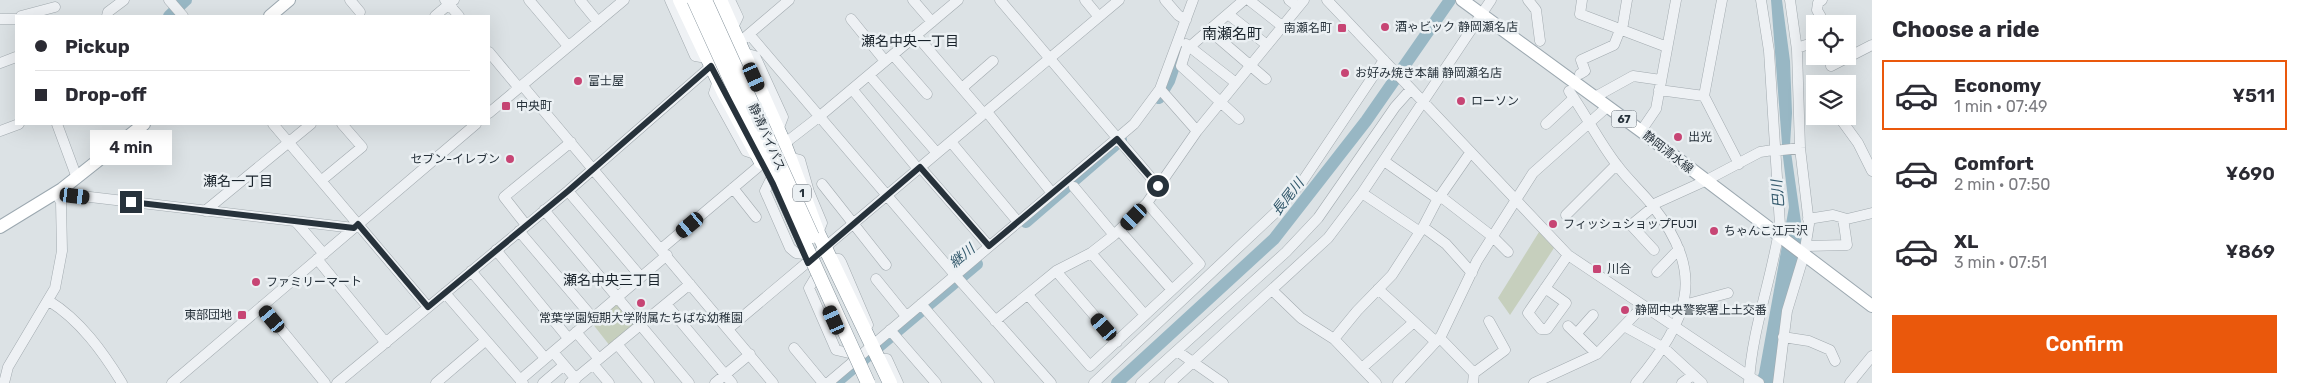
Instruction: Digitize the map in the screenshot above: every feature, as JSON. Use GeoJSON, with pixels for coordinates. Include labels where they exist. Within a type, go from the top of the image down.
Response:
{"type":"FeatureCollection","features":[{"type":"Feature","properties":{"kind":"highway","name":"1"},"geometry":{"type":"LineString","coordinates":[[680,0],[758,161],[773,178]]}},
{"type":"Feature","properties":{"kind":"highway","name":"1"},"geometry":{"type":"LineString","coordinates":[[685,0],[732,100],[773,178],[806,258],[863,383]]}},
{"type":"Feature","properties":{"kind":"highway","name":"静清バイパス"},"geometry":{"type":"LineString","coordinates":[[694,0],[863,383]]}},
{"type":"Feature","properties":{"kind":"highway","name":"静清バイパス"},"geometry":{"type":"LineString","coordinates":[[705,0],[814,231],[879,383]]}},
{"type":"Feature","properties":{"kind":"highway"},"geometry":{"type":"LineString","coordinates":[[713,0],[814,231]]}},
{"type":"Feature","properties":{"kind":"highway","name":"1"},"geometry":{"type":"LineString","coordinates":[[720,0],[733,27],[744,43],[778,130],[814,231],[828,253],[864,332],[890,383]]}},
{"type":"Feature","properties":{"kind":"main road"},"geometry":{"type":"LineString","coordinates":[[271,15],[289,0]]}},
{"type":"Feature","properties":{"kind":"main road","name":"静岡清水線"},"geometry":{"type":"LineString","coordinates":[[1464,2],[1641,131],[1779,236],[1804,251],[1872,306]]}},
{"type":"Feature","properties":{"kind":"main road"},"geometry":{"type":"LineString","coordinates":[[0,227],[77,178],[143,125]]}},
{"type":"Feature","properties":{"kind":"street"},"geometry":{"type":"LineString","coordinates":[[107,15],[108,12],[124,0]]}},
{"type":"Feature","properties":{"kind":"street"},"geometry":{"type":"LineString","coordinates":[[169,0],[182,15]]}},
{"type":"Feature","properties":{"kind":"street"},"geometry":{"type":"LineString","coordinates":[[529,0],[568,46]]}},
{"type":"Feature","properties":{"kind":"street"},"geometry":{"type":"LineString","coordinates":[[580,0],[598,22]]}},
{"type":"Feature","properties":{"kind":"street"},"geometry":{"type":"LineString","coordinates":[[490,109],[624,0]]}},
{"type":"Feature","properties":{"kind":"street"},"geometry":{"type":"LineString","coordinates":[[670,0],[695,56],[709,62]]}},
{"type":"Feature","properties":{"kind":"street"},"geometry":{"type":"LineString","coordinates":[[730,0],[738,17],[733,27]]}},
{"type":"Feature","properties":{"kind":"street"},"geometry":{"type":"LineString","coordinates":[[337,383],[568,191],[709,62],[744,43],[789,0]]}},
{"type":"Feature","properties":{"kind":"street"},"geometry":{"type":"LineString","coordinates":[[912,0],[932,22]]}},
{"type":"Feature","properties":{"kind":"street"},"geometry":{"type":"LineString","coordinates":[[785,149],[820,116],[958,0]]}},
{"type":"Feature","properties":{"kind":"street"},"geometry":{"type":"LineString","coordinates":[[1000,0],[1158,186]]}},
{"type":"Feature","properties":{"kind":"street"},"geometry":{"type":"LineString","coordinates":[[1084,0],[1099,17]]}},
{"type":"Feature","properties":{"kind":"street"},"geometry":{"type":"LineString","coordinates":[[728,329],[806,258],[828,253],[852,224],[1119,0]]}},
{"type":"Feature","properties":{"kind":"street"},"geometry":{"type":"LineString","coordinates":[[1165,0],[1178,15],[1186,20]]}},
{"type":"Feature","properties":{"kind":"street"},"geometry":{"type":"LineString","coordinates":[[828,383],[851,357],[872,346],[1117,139],[1144,113],[1162,93],[1193,0]]}},
{"type":"Feature","properties":{"kind":"street"},"geometry":{"type":"LineString","coordinates":[[1239,119],[1181,66],[1186,50],[1244,0]]}},
{"type":"Feature","properties":{"kind":"street"},"geometry":{"type":"LineString","coordinates":[[1249,0],[1282,26]]}},
{"type":"Feature","properties":{"kind":"street"},"geometry":{"type":"LineString","coordinates":[[995,321],[1056,271],[1090,253],[1117,233],[1147,203],[1197,131],[1301,4],[1288,0]]}},
{"type":"Feature","properties":{"kind":"street"},"geometry":{"type":"LineString","coordinates":[[1327,0],[1568,255],[1752,380],[1762,305],[1779,236],[1780,206],[1769,51],[1761,0]]}},
{"type":"Feature","properties":{"kind":"street"},"geometry":{"type":"LineString","coordinates":[[1170,383],[1273,291],[1328,238],[1384,162],[1490,0]]}},
{"type":"Feature","properties":{"kind":"street"},"geometry":{"type":"LineString","coordinates":[[1528,0],[1536,10],[1540,42]]}},
{"type":"Feature","properties":{"kind":"street"},"geometry":{"type":"LineString","coordinates":[[1582,0],[1580,14],[1667,47]]}},
{"type":"Feature","properties":{"kind":"street"},"geometry":{"type":"LineString","coordinates":[[1580,74],[1585,71],[1581,60],[1614,45],[1621,30],[1628,0]]}},
{"type":"Feature","properties":{"kind":"street"},"geometry":{"type":"LineString","coordinates":[[1641,131],[1656,109],[1676,0]]}},
{"type":"Feature","properties":{"kind":"street"},"geometry":{"type":"LineString","coordinates":[[1722,0],[1704,96],[1739,164]]}},
{"type":"Feature","properties":{"kind":"street"},"geometry":{"type":"LineString","coordinates":[[1778,383],[1786,311],[1804,251],[1808,219],[1799,148],[1796,48],[1790,0]]}},
{"type":"Feature","properties":{"kind":"street"},"geometry":{"type":"LineString","coordinates":[[1820,15],[1817,10],[1818,3],[1822,0]]}},
{"type":"Feature","properties":{"kind":"street"},"geometry":{"type":"LineString","coordinates":[[353,1],[360,12]]}},
{"type":"Feature","properties":{"kind":"street"},"geometry":{"type":"LineString","coordinates":[[436,15],[449,1],[458,15]]}},
{"type":"Feature","properties":{"kind":"street"},"geometry":{"type":"LineString","coordinates":[[25,15],[55,7]]}},
{"type":"Feature","properties":{"kind":"street"},"geometry":{"type":"LineString","coordinates":[[1228,14],[1267,45]]}},
{"type":"Feature","properties":{"kind":"street"},"geometry":{"type":"LineString","coordinates":[[0,19],[15,20]]}},
{"type":"Feature","properties":{"kind":"street"},"geometry":{"type":"LineString","coordinates":[[851,19],[927,94]]}},
{"type":"Feature","properties":{"kind":"street"},"geometry":{"type":"LineString","coordinates":[[1209,30],[1266,78]]}},
{"type":"Feature","properties":{"kind":"street"},"geometry":{"type":"LineString","coordinates":[[916,35],[986,113],[1052,193]]}},
{"type":"Feature","properties":{"kind":"street"},"geometry":{"type":"LineString","coordinates":[[1179,39],[1236,83]]}},
{"type":"Feature","properties":{"kind":"street"},"geometry":{"type":"LineString","coordinates":[[744,43],[820,116],[1047,382]]}},
{"type":"Feature","properties":{"kind":"street"},"geometry":{"type":"LineString","coordinates":[[1796,48],[1806,45]]}},
{"type":"Feature","properties":{"kind":"street"},"geometry":{"type":"LineString","coordinates":[[1831,66],[1872,45]]}},
{"type":"Feature","properties":{"kind":"street"},"geometry":{"type":"LineString","coordinates":[[490,53],[571,142],[773,383]]}},
{"type":"Feature","properties":{"kind":"street"},"geometry":{"type":"LineString","coordinates":[[0,63],[15,57]]}},
{"type":"Feature","properties":{"kind":"street"},"geometry":{"type":"LineString","coordinates":[[962,88],[993,61]]}},
{"type":"Feature","properties":{"kind":"street"},"geometry":{"type":"LineString","coordinates":[[1094,383],[1275,213],[1302,182],[1385,62]]}},
{"type":"Feature","properties":{"kind":"street"},"geometry":{"type":"LineString","coordinates":[[869,75],[937,153]]}},
{"type":"Feature","properties":{"kind":"street"},"geometry":{"type":"LineString","coordinates":[[1595,97],[1633,76],[1704,96]]}},
{"type":"Feature","properties":{"kind":"street"},"geometry":{"type":"LineString","coordinates":[[1141,383],[1286,252],[1318,218],[1410,87]]}},
{"type":"Feature","properties":{"kind":"street"},"geometry":{"type":"LineString","coordinates":[[852,89],[989,246]]}},
{"type":"Feature","properties":{"kind":"street"},"geometry":{"type":"LineString","coordinates":[[1162,93],[1197,131]]}},
{"type":"Feature","properties":{"kind":"street"},"geometry":{"type":"LineString","coordinates":[[1546,124],[1572,95],[1616,165],[1653,206],[1679,249],[1687,278],[1684,305],[1664,348],[1636,383]]}},
{"type":"Feature","properties":{"kind":"street"},"geometry":{"type":"LineString","coordinates":[[1398,383],[1438,340],[1472,273],[1533,173],[1607,107]]}},
{"type":"Feature","properties":{"kind":"street"},"geometry":{"type":"LineString","coordinates":[[0,131],[16,125]]}},
{"type":"Feature","properties":{"kind":"street"},"geometry":{"type":"LineString","coordinates":[[57,125],[77,178]]}},
{"type":"Feature","properties":{"kind":"street"},"geometry":{"type":"LineString","coordinates":[[274,125],[322,180],[356,226],[428,307]]}},
{"type":"Feature","properties":{"kind":"street"},"geometry":{"type":"LineString","coordinates":[[205,211],[310,125]]}},
{"type":"Feature","properties":{"kind":"street"},"geometry":{"type":"LineString","coordinates":[[322,180],[362,147],[343,125]]}},
{"type":"Feature","properties":{"kind":"street"},"geometry":{"type":"LineString","coordinates":[[1845,125],[1858,143],[1872,171]]}},
{"type":"Feature","properties":{"kind":"street"},"geometry":{"type":"LineString","coordinates":[[172,383],[470,126]]}},
{"type":"Feature","properties":{"kind":"street"},"geometry":{"type":"LineString","coordinates":[[571,142],[504,197],[523,228],[593,318]]}},
{"type":"Feature","properties":{"kind":"street"},"geometry":{"type":"LineString","coordinates":[[951,142],[1018,222]]}},
{"type":"Feature","properties":{"kind":"street"},"geometry":{"type":"LineString","coordinates":[[1654,250],[1631,224],[1653,206],[1760,152],[1799,148]]}},
{"type":"Feature","properties":{"kind":"street"},"geometry":{"type":"LineString","coordinates":[[1334,340],[1392,275],[1421,230],[1439,197],[1470,153]]}},
{"type":"Feature","properties":{"kind":"street"},"geometry":{"type":"LineString","coordinates":[[445,293],[521,381],[642,276],[664,252],[733,188],[758,161]]}},
{"type":"Feature","properties":{"kind":"street"},"geometry":{"type":"LineString","coordinates":[[1384,162],[1439,197],[1493,237],[1508,252]]}},
{"type":"Feature","properties":{"kind":"street"},"geometry":{"type":"LineString","coordinates":[[1566,215],[1616,165]]}},
{"type":"Feature","properties":{"kind":"street"},"geometry":{"type":"LineString","coordinates":[[822,184],[886,265]]}},
{"type":"Feature","properties":{"kind":"street"},"geometry":{"type":"LineString","coordinates":[[1074,187],[1172,290]]}},
{"type":"Feature","properties":{"kind":"street"},"geometry":{"type":"LineString","coordinates":[[733,188],[756,217]]}},
{"type":"Feature","properties":{"kind":"street"},"geometry":{"type":"LineString","coordinates":[[568,191],[642,276]]}},
{"type":"Feature","properties":{"kind":"street"},"geometry":{"type":"LineString","coordinates":[[56,193],[296,222],[356,226]]}},
{"type":"Feature","properties":{"kind":"street"},"geometry":{"type":"LineString","coordinates":[[3,379],[8,367],[49,301],[59,274],[62,251],[61,202],[56,193]]}},
{"type":"Feature","properties":{"kind":"street"},"geometry":{"type":"LineString","coordinates":[[1362,193],[1446,244],[1472,273]]}},
{"type":"Feature","properties":{"kind":"street"},"geometry":{"type":"LineString","coordinates":[[1028,295],[1090,366],[1200,264],[1147,203]]}},
{"type":"Feature","properties":{"kind":"street"},"geometry":{"type":"LineString","coordinates":[[544,210],[689,383]]}},
{"type":"Feature","properties":{"kind":"street"},"geometry":{"type":"LineString","coordinates":[[1808,219],[1833,215],[1848,219],[1872,213]]}},
{"type":"Feature","properties":{"kind":"street"},"geometry":{"type":"LineString","coordinates":[[1804,251],[1847,244],[1843,218]]}},
{"type":"Feature","properties":{"kind":"street"},"geometry":{"type":"LineString","coordinates":[[296,222],[386,343]]}},
{"type":"Feature","properties":{"kind":"street"},"geometry":{"type":"LineString","coordinates":[[1657,272],[1679,249]]}},
{"type":"Feature","properties":{"kind":"street"},"geometry":{"type":"LineString","coordinates":[[496,250],[596,362],[609,383]]}},
{"type":"Feature","properties":{"kind":"street"},"geometry":{"type":"LineString","coordinates":[[1090,253],[1145,315]]}},
{"type":"Feature","properties":{"kind":"street"},"geometry":{"type":"LineString","coordinates":[[1545,288],[1568,255]]}},
{"type":"Feature","properties":{"kind":"street"},"geometry":{"type":"LineString","coordinates":[[471,271],[549,355],[564,365],[573,381],[690,284]]}},
{"type":"Feature","properties":{"kind":"street"},"geometry":{"type":"LineString","coordinates":[[1056,271],[1116,342]]}},
{"type":"Feature","properties":{"kind":"street"},"geometry":{"type":"LineString","coordinates":[[876,279],[906,316]]}},
{"type":"Feature","properties":{"kind":"street"},"geometry":{"type":"LineString","coordinates":[[1378,289],[1414,322],[1438,340],[1473,378],[1505,350],[1489,321]]}},
{"type":"Feature","properties":{"kind":"street"},"geometry":{"type":"LineString","coordinates":[[1273,291],[1301,318],[1334,340],[1376,383]]}},
{"type":"Feature","properties":{"kind":"street"},"geometry":{"type":"LineString","coordinates":[[1684,305],[1728,293]]}},
{"type":"Feature","properties":{"kind":"street"},"geometry":{"type":"LineString","coordinates":[[49,301],[65,310],[88,335],[122,383]]}},
{"type":"Feature","properties":{"kind":"street"},"geometry":{"type":"LineString","coordinates":[[666,304],[728,379]]}},
{"type":"Feature","properties":{"kind":"street"},"geometry":{"type":"LineString","coordinates":[[921,304],[989,383]]}},
{"type":"Feature","properties":{"kind":"street"},"geometry":{"type":"LineString","coordinates":[[262,306],[325,383]]}},
{"type":"Feature","properties":{"kind":"street"},"geometry":{"type":"LineString","coordinates":[[1534,383],[1597,354],[1643,306]]}},
{"type":"Feature","properties":{"kind":"street"},"geometry":{"type":"LineString","coordinates":[[1576,334],[1593,314]]}},
{"type":"Feature","properties":{"kind":"street"},"geometry":{"type":"LineString","coordinates":[[1362,368],[1414,322]]}},
{"type":"Feature","properties":{"kind":"street"},"geometry":{"type":"LineString","coordinates":[[1568,326],[1597,354]]}},
{"type":"Feature","properties":{"kind":"street"},"geometry":{"type":"LineString","coordinates":[[1624,326],[1664,348],[1702,383]]}},
{"type":"Feature","properties":{"kind":"street"},"geometry":{"type":"LineString","coordinates":[[890,330],[936,383]]}},
{"type":"Feature","properties":{"kind":"street"},"geometry":{"type":"LineString","coordinates":[[1783,337],[1809,341],[1830,350],[1835,361]]}},
{"type":"Feature","properties":{"kind":"street"},"geometry":{"type":"LineString","coordinates":[[436,383],[485,341]]}},
{"type":"Feature","properties":{"kind":"street"},"geometry":{"type":"LineString","coordinates":[[617,344],[649,383]]}},
{"type":"Feature","properties":{"kind":"street"},"geometry":{"type":"LineString","coordinates":[[794,348],[823,383]]}},
{"type":"Feature","properties":{"kind":"street"},"geometry":{"type":"LineString","coordinates":[[1177,351],[1223,383]]}},
{"type":"Feature","properties":{"kind":"street"},"geometry":{"type":"LineString","coordinates":[[715,383],[728,379],[750,354]]}},
{"type":"Feature","properties":{"kind":"street"},"geometry":{"type":"LineString","coordinates":[[1850,383],[1872,356]]}},
{"type":"Feature","properties":{"kind":"street"},"geometry":{"type":"LineString","coordinates":[[879,359],[887,359],[898,383]]}},
{"type":"Feature","properties":{"kind":"street"},"geometry":{"type":"LineString","coordinates":[[543,383],[564,365]]}},
{"type":"Feature","properties":{"kind":"street"},"geometry":{"type":"LineString","coordinates":[[1682,383],[1692,375]]}},
{"type":"Feature","properties":{"kind":"green space"},"geometry":{"type":"Polygon","coordinates":[[[1539,232],[1554,248],[1510,315],[1498,298],[1539,232]]]}},
{"type":"Feature","properties":{"kind":"green space"},"geometry":{"type":"Polygon","coordinates":[[[618,303],[634,322],[634,326],[610,346],[592,323],[618,303]]]}},
{"type":"Feature","properties":{"kind":"water"},"geometry":{"type":"Polygon","coordinates":[[[1771,0],[1782,0],[1790,61],[1792,113],[1790,145],[1803,236],[1774,381],[1773,383],[1755,383],[1759,373],[1789,207],[1783,157],[1771,0]]]}},
{"type":"Feature","properties":{"kind":"waterway"},"geometry":{"type":"LineString","coordinates":[[170,15],[186,0]]}},
{"type":"Feature","properties":{"kind":"waterway","name":"長尾川"},"geometry":{"type":"LineString","coordinates":[[1117,383],[1274,239],[1366,121],[1450,0]]}},
{"type":"Feature","properties":{"kind":"waterway","name":"継川"},"geometry":{"type":"LineString","coordinates":[[1159,98],[1169,81],[1178,54]]}},
{"type":"Feature","properties":{"kind":"waterway","name":"継川"},"geometry":{"type":"LineString","coordinates":[[1026,222],[1121,140]]}},
{"type":"Feature","properties":{"kind":"waterway","name":"継川"},"geometry":{"type":"LineString","coordinates":[[839,380],[977,264]]}},
{"type":"Feature","properties":{"kind":"place","name":"酒ゃビック 静岡瀬名店"},"geometry":{"type":"Point","coordinates":[1385,27]}},
{"type":"Feature","properties":{"kind":"place","name":"南瀬名町"},"geometry":{"type":"Point","coordinates":[1342,28]}},
{"type":"Feature","properties":{"kind":"place","name":"お好み焼き本舗 静岡瀬名店"},"geometry":{"type":"Point","coordinates":[1345,73]}},
{"type":"Feature","properties":{"kind":"place","name":"富士屋"},"geometry":{"type":"Point","coordinates":[578,81]}},
{"type":"Feature","properties":{"kind":"place","name":"ローソン"},"geometry":{"type":"Point","coordinates":[1461,101]}},
{"type":"Feature","properties":{"kind":"place","name":"中央町"},"geometry":{"type":"Point","coordinates":[506,106]}},
{"type":"Feature","properties":{"kind":"place","name":"出光"},"geometry":{"type":"Point","coordinates":[1678,137]}},
{"type":"Feature","properties":{"kind":"place","name":"セブン-イレブン"},"geometry":{"type":"Point","coordinates":[510,159]}},
{"type":"Feature","properties":{"kind":"place","name":"フィッシュショップFUJI"},"geometry":{"type":"Point","coordinates":[1553,224]}},
{"type":"Feature","properties":{"kind":"place","name":"ちゃんこ江戸沢"},"geometry":{"type":"Point","coordinates":[1714,231]}},
{"type":"Feature","properties":{"kind":"place","name":"川合"},"geometry":{"type":"Point","coordinates":[1597,269]}},
{"type":"Feature","properties":{"kind":"place","name":"ファミリーマート"},"geometry":{"type":"Point","coordinates":[256,282]}},
{"type":"Feature","properties":{"kind":"place","name":"常葉学園短期大学附属たちばな幼稚園"},"geometry":{"type":"Point","coordinates":[641,303]}},
{"type":"Feature","properties":{"kind":"place","name":"静岡中央警察署上土交番"},"geometry":{"type":"Point","coordinates":[1625,310]}},
{"type":"Feature","properties":{"kind":"place","name":"東部団地"},"geometry":{"type":"Point","coordinates":[242,315]}},
{"type":"Feature","properties":{"kind":"district","name":"南瀬名町"},"geometry":{"type":"Point","coordinates":[1232,34]}},
{"type":"Feature","properties":{"kind":"district","name":"瀬名中央一丁目"},"geometry":{"type":"Point","coordinates":[910,41]}},
{"type":"Feature","properties":{"kind":"district","name":"瀬名一丁目"},"geometry":{"type":"Point","coordinates":[238,181]}},
{"type":"Feature","properties":{"kind":"district","name":"瀬名中央三丁目"},"geometry":{"type":"Point","coordinates":[612,280]}},
{"type":"Feature","properties":{"kind":"route"},"geometry":{"type":"LineString","coordinates":[[131,202],[354,228],[358,224],[428,307],[568,191],[711,66],[773,184],[808,263],[920,167],[989,246],[1117,139],[1158,186]]}},
{"type":"Feature","properties":{"kind":"water label","name":"巴川"},"geometry":{"type":"Point","coordinates":[1778,194]}}]}
